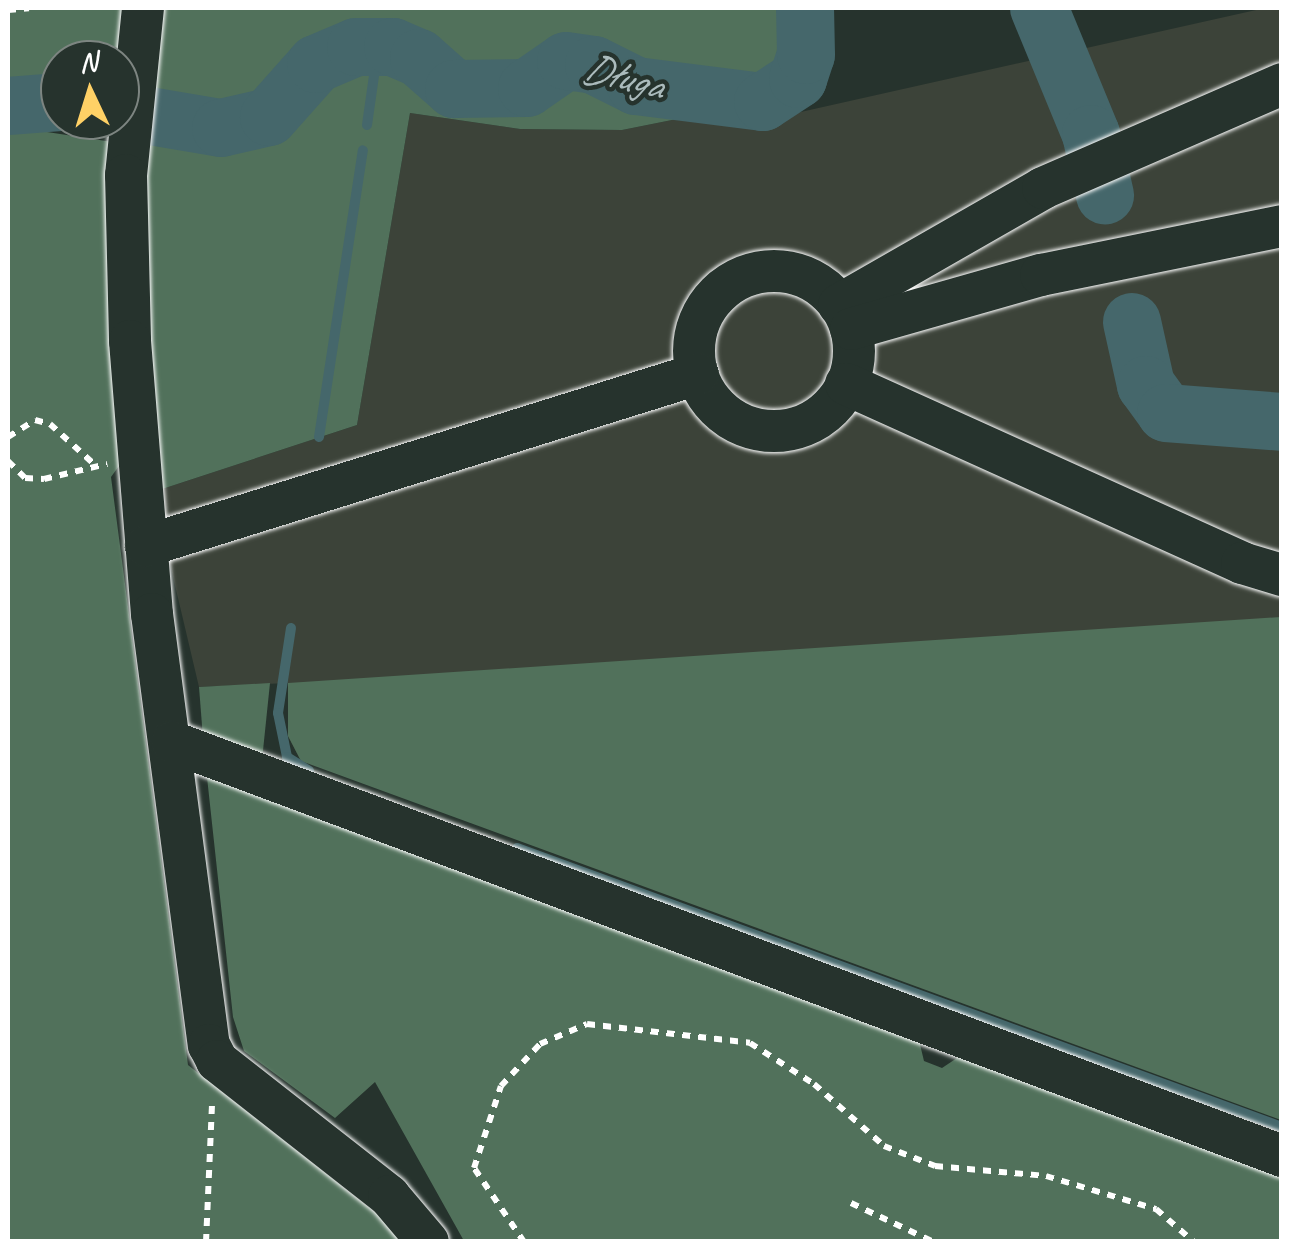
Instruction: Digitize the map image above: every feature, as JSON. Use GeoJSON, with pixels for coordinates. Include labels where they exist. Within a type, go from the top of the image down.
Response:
{"type":"FeatureCollection","features":[{"type":"Feature","properties":{"kind":"street"},"geometry":{"type":"LineString","coordinates":[[143,8],[141,64],[126,175],[130,341],[146,546],[208,1045],[217,1061],[338,1152],[428,1242]]}},
{"type":"Feature","properties":{"kind":"street"},"geometry":{"type":"LineString","coordinates":[[845,317],[1043,188],[1282,84]]}},
{"type":"Feature","properties":{"kind":"street"},"geometry":{"type":"LineString","coordinates":[[1232,234],[1282,209]]}},
{"type":"Feature","properties":{"kind":"street"},"geometry":{"type":"LineString","coordinates":[[845,317],[1282,226]]}},
{"type":"Feature","properties":{"kind":"street"},"geometry":{"type":"LineString","coordinates":[[791,272],[816,282],[845,317],[855,348],[846,384],[821,416],[771,431],[722,412],[698,374],[694,340],[702,315],[739,278],[791,272]]}},
{"type":"Feature","properties":{"kind":"street"},"geometry":{"type":"LineString","coordinates":[[146,546],[698,374]]}},
{"type":"Feature","properties":{"kind":"street"},"geometry":{"type":"LineString","coordinates":[[846,384],[1242,563],[1282,574]]}},
{"type":"Feature","properties":{"kind":"street"},"geometry":{"type":"LineString","coordinates":[[172,742],[1282,1156]]}},
{"type":"Feature","properties":{"kind":"path"},"geometry":{"type":"LineString","coordinates":[[8,10],[29,8]]}},
{"type":"Feature","properties":{"kind":"path"},"geometry":{"type":"LineString","coordinates":[[8,437],[34,420],[50,424],[94,464],[44,479],[25,478],[8,463]]}},
{"type":"Feature","properties":{"kind":"path"},"geometry":{"type":"LineString","coordinates":[[524,1242],[474,1168],[501,1086],[540,1044],[587,1024],[750,1043],[814,1084],[884,1146],[935,1166],[1046,1176],[1156,1208],[1194,1242]]}},
{"type":"Feature","properties":{"kind":"path"},"geometry":{"type":"LineString","coordinates":[[206,1242],[217,1061]]}},
{"type":"Feature","properties":{"kind":"path"},"geometry":{"type":"LineString","coordinates":[[851,1203],[934,1242]]}},
{"type":"Feature","properties":{"kind":"path"},"geometry":{"type":"LineString","coordinates":[[907,1242],[910,1232]]}},
{"type":"Feature","properties":{"kind":"shaded area"},"geometry":{"type":"Polygon","coordinates":[[[1265,8],[1281,8],[1281,1120],[1010,975],[301,761],[288,736],[288,683],[199,687],[153,492],[357,425],[410,113],[520,129],[622,130],[697,115],[765,120],[1265,8]]]}},
{"type":"Feature","properties":{"kind":"green space"},"geometry":{"type":"Polygon","coordinates":[[[8,8],[131,8],[124,40],[40,40],[40,87],[8,96],[8,8]]]}},
{"type":"Feature","properties":{"kind":"green space"},"geometry":{"type":"Polygon","coordinates":[[[154,8],[785,8],[790,55],[778,75],[756,83],[707,82],[582,46],[552,48],[498,74],[474,76],[454,69],[426,40],[367,28],[331,39],[298,59],[251,107],[216,113],[175,109],[147,97],[154,8]]]}},
{"type":"Feature","properties":{"kind":"green space"},"geometry":{"type":"Polygon","coordinates":[[[371,59],[399,62],[440,93],[489,106],[543,97],[563,81],[583,78],[644,103],[697,115],[622,130],[520,129],[410,113],[357,425],[153,492],[137,142],[271,132],[344,70],[371,59]]]}},
{"type":"Feature","properties":{"kind":"green space"},"geometry":{"type":"Polygon","coordinates":[[[8,131],[40,131],[40,140],[119,143],[124,459],[111,477],[188,1065],[411,1241],[8,1242],[8,131]]]}},
{"type":"Feature","properties":{"kind":"green space"},"geometry":{"type":"Polygon","coordinates":[[[1281,617],[1281,1120],[301,761],[288,736],[288,683],[1281,617]]]}},
{"type":"Feature","properties":{"kind":"green space"},"geometry":{"type":"Polygon","coordinates":[[[270,683],[262,760],[203,738],[199,687],[270,683]]]}},
{"type":"Feature","properties":{"kind":"green space"},"geometry":{"type":"Polygon","coordinates":[[[206,768],[917,1032],[924,1061],[942,1068],[966,1052],[1281,1172],[1281,1241],[464,1241],[375,1082],[335,1118],[244,1051],[233,1017],[206,768]]]}},
{"type":"Feature","properties":{"kind":"waterway","name":"Długa"},"geometry":{"type":"LineString","coordinates":[[140,114],[221,128],[269,117],[316,64],[356,47],[393,47],[419,58],[454,89],[527,88],[566,61],[594,65],[636,86],[763,102],[798,79],[806,55],[805,8]]}},
{"type":"Feature","properties":{"kind":"waterway","name":"Długa"},"geometry":{"type":"LineString","coordinates":[[1039,8],[1091,134],[1105,195]]}},
{"type":"Feature","properties":{"kind":"waterway"},"geometry":{"type":"LineString","coordinates":[[367,125],[378,48]]}},
{"type":"Feature","properties":{"kind":"waterway","name":"Długa"},"geometry":{"type":"LineString","coordinates":[[8,106],[40,104]]}},
{"type":"Feature","properties":{"kind":"waterway"},"geometry":{"type":"LineString","coordinates":[[319,437],[363,150]]}},
{"type":"Feature","properties":{"kind":"waterway","name":"Długa"},"geometry":{"type":"LineString","coordinates":[[1132,322],[1146,385],[1166,413],[1282,422]]}},
{"type":"Feature","properties":{"kind":"waterway"},"geometry":{"type":"LineString","coordinates":[[291,628],[278,713],[287,757],[309,771]]}},
{"type":"Feature","properties":{"kind":"waterway"},"geometry":{"type":"LineString","coordinates":[[517,848],[1282,1127]]}}]}
